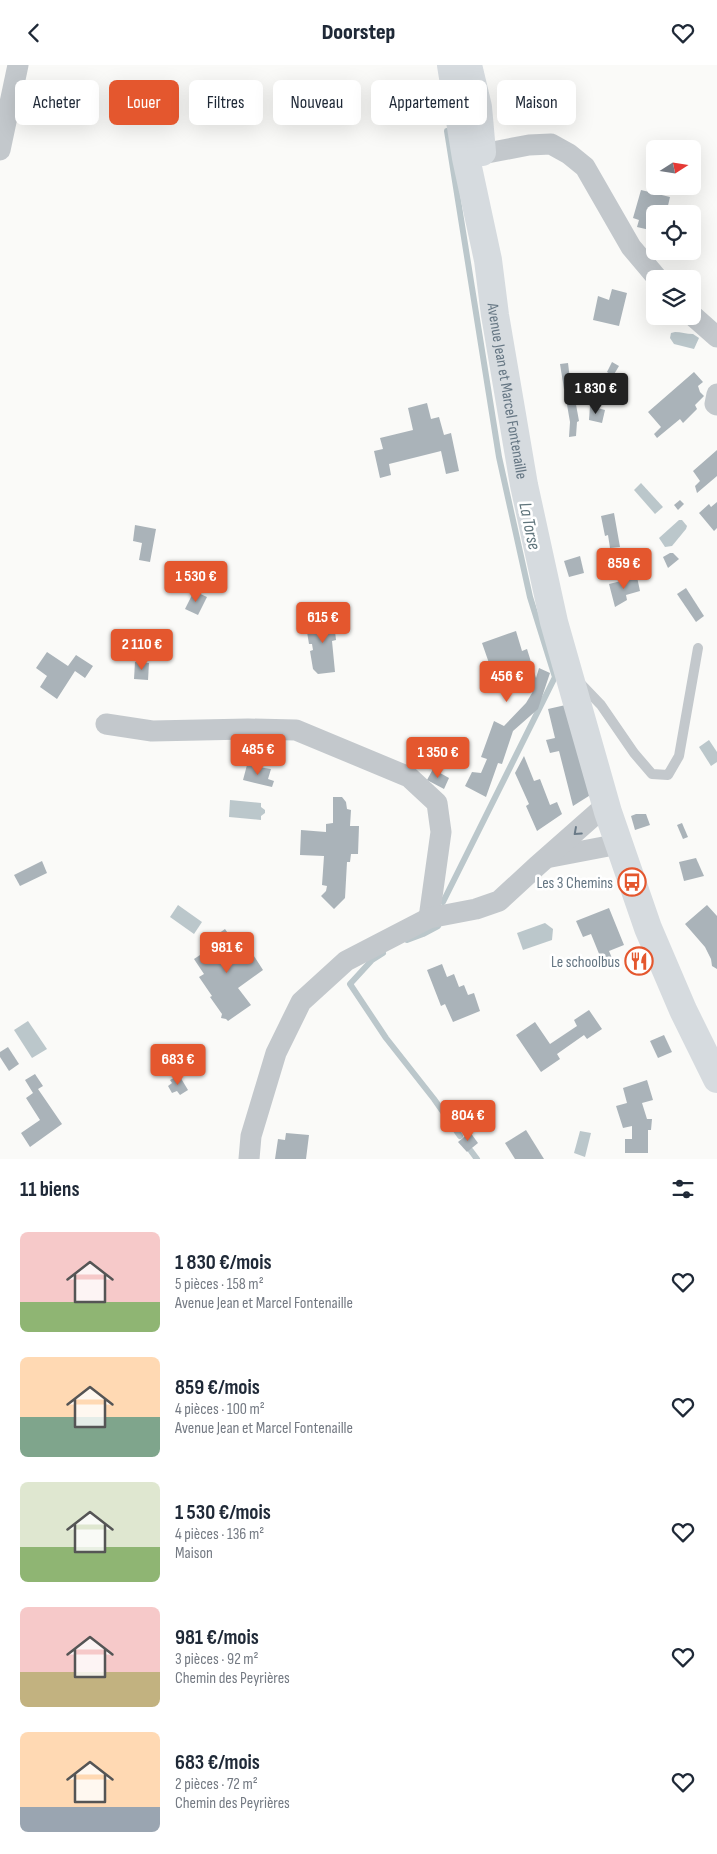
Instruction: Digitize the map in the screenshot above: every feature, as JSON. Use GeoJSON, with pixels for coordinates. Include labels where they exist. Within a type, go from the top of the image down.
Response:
{"type":"FeatureCollection","features":[{"type":"Feature","properties":{"kind":"main road","name":"Avenue Jean et Marcel Fontenaille"},"geometry":{"type":"LineString","coordinates":[[451,65],[457,80]]}},
{"type":"Feature","properties":{"kind":"main road","name":"Avenue Jean et Marcel Fontenaille"},"geometry":{"type":"LineString","coordinates":[[468,65],[468,80]]}},
{"type":"Feature","properties":{"kind":"main road","name":"Avenue Jean et Marcel Fontenaille"},"geometry":{"type":"LineString","coordinates":[[467,125],[466,158],[488,260],[524,485],[554,622],[607,809],[648,928],[683,1010],[717,1079]]}},
{"type":"Feature","properties":{"kind":"main road","name":"Avenue Jean et Marcel Fontenaille"},"geometry":{"type":"LineString","coordinates":[[473,125],[482,154],[488,260]]}},
{"type":"Feature","properties":{"kind":"street"},"geometry":{"type":"LineString","coordinates":[[0,150],[18,65]]}},
{"type":"Feature","properties":{"kind":"street"},"geometry":{"type":"LineString","coordinates":[[482,154],[529,145],[551,144],[570,154],[584,167],[631,247],[650,270]]}},
{"type":"Feature","properties":{"kind":"street"},"geometry":{"type":"LineString","coordinates":[[701,323],[717,337]]}},
{"type":"Feature","properties":{"kind":"street"},"geometry":{"type":"LineString","coordinates":[[717,394],[717,405]]}},
{"type":"Feature","properties":{"kind":"street"},"geometry":{"type":"LineString","coordinates":[[106,724],[152,731],[296,730],[409,777],[437,803],[439,813],[441,832],[429,918]]}},
{"type":"Feature","properties":{"kind":"street"},"geometry":{"type":"LineString","coordinates":[[249,1159],[251,1136],[276,1053],[301,1002],[346,961],[429,918],[476,909],[499,901],[548,857],[607,809]]}},
{"type":"Feature","properties":{"kind":"street"},"geometry":{"type":"LineString","coordinates":[[548,857],[619,843]]}},
{"type":"Feature","properties":{"kind":"lane"},"geometry":{"type":"LineString","coordinates":[[567,669],[601,705],[634,753],[652,774],[668,775],[679,756],[698,649]]}},
{"type":"Feature","properties":{"kind":"shaded area"},"geometry":{"type":"Polygon","coordinates":[[[671,333],[693,334],[699,338],[694,349],[674,344],[670,338],[671,333]]]}},
{"type":"Feature","properties":{"kind":"shaded area"},"geometry":{"type":"Polygon","coordinates":[[[641,483],[663,507],[655,514],[634,490],[641,483]]]}},
{"type":"Feature","properties":{"kind":"shaded area"},"geometry":{"type":"Polygon","coordinates":[[[679,520],[682,520],[687,526],[686,529],[672,546],[665,547],[659,538],[679,520]]]}},
{"type":"Feature","properties":{"kind":"shaded area"},"geometry":{"type":"Polygon","coordinates":[[[709,740],[717,752],[717,762],[711,766],[699,747],[709,740]]]}},
{"type":"Feature","properties":{"kind":"shaded area"},"geometry":{"type":"Polygon","coordinates":[[[230,800],[261,803],[265,813],[261,816],[261,820],[229,817],[230,800]]]}},
{"type":"Feature","properties":{"kind":"shaded area"},"geometry":{"type":"Polygon","coordinates":[[[178,905],[202,922],[194,934],[170,917],[178,905]]]}},
{"type":"Feature","properties":{"kind":"shaded area"},"geometry":{"type":"Polygon","coordinates":[[[545,923],[553,929],[552,940],[523,950],[517,933],[545,923]]]}},
{"type":"Feature","properties":{"kind":"shaded area"},"geometry":{"type":"Polygon","coordinates":[[[28,1021],[47,1049],[32,1058],[14,1030],[28,1021]]]}},
{"type":"Feature","properties":{"kind":"shaded area"},"geometry":{"type":"Polygon","coordinates":[[[580,1131],[591,1133],[585,1157],[574,1153],[580,1131]]]}},
{"type":"Feature","properties":{"kind":"building"},"geometry":{"type":"Polygon","coordinates":[[[641,190],[646,191],[646,195],[670,197],[668,205],[646,205],[646,229],[637,227],[639,220],[633,218],[641,190]]]}},
{"type":"Feature","properties":{"kind":"building"},"geometry":{"type":"Polygon","coordinates":[[[612,289],[627,293],[619,326],[593,320],[598,296],[609,300],[612,289]]]}},
{"type":"Feature","properties":{"kind":"building"},"geometry":{"type":"Polygon","coordinates":[[[612,362],[619,366],[613,376],[607,372],[612,362]]]}},
{"type":"Feature","properties":{"kind":"building"},"geometry":{"type":"Polygon","coordinates":[[[568,363],[571,388],[564,389],[560,364],[568,363]]]}},
{"type":"Feature","properties":{"kind":"building"},"geometry":{"type":"Polygon","coordinates":[[[694,372],[703,382],[698,386],[704,396],[695,405],[697,409],[683,423],[680,419],[657,438],[654,434],[661,427],[648,412],[694,372]]]}},
{"type":"Feature","properties":{"kind":"building"},"geometry":{"type":"Polygon","coordinates":[[[566,399],[575,399],[579,421],[577,422],[576,436],[569,437],[570,422],[566,399]]]}},
{"type":"Feature","properties":{"kind":"building"},"geometry":{"type":"Polygon","coordinates":[[[427,403],[431,419],[439,417],[444,435],[451,433],[459,471],[446,474],[441,451],[389,464],[391,475],[380,478],[374,451],[383,449],[380,438],[413,430],[408,408],[427,403]]]}},
{"type":"Feature","properties":{"kind":"building"},"geometry":{"type":"Polygon","coordinates":[[[590,406],[605,410],[602,423],[589,420],[590,406]]]}},
{"type":"Feature","properties":{"kind":"building"},"geometry":{"type":"Polygon","coordinates":[[[717,450],[717,476],[697,493],[695,486],[700,481],[693,471],[717,450]]]}},
{"type":"Feature","properties":{"kind":"building"},"geometry":{"type":"Polygon","coordinates":[[[680,500],[684,504],[678,510],[674,505],[680,500]]]}},
{"type":"Feature","properties":{"kind":"building"},"geometry":{"type":"Polygon","coordinates":[[[717,502],[717,528],[714,531],[699,513],[709,504],[711,507],[717,502]]]}},
{"type":"Feature","properties":{"kind":"building"},"geometry":{"type":"Polygon","coordinates":[[[614,513],[620,547],[610,548],[608,535],[605,536],[601,516],[614,513]]]}},
{"type":"Feature","properties":{"kind":"building"},"geometry":{"type":"Polygon","coordinates":[[[135,525],[156,529],[150,562],[139,560],[142,543],[133,541],[135,525]]]}},
{"type":"Feature","properties":{"kind":"building"},"geometry":{"type":"Polygon","coordinates":[[[673,553],[679,559],[668,568],[663,557],[673,553]]]}},
{"type":"Feature","properties":{"kind":"building"},"geometry":{"type":"Polygon","coordinates":[[[580,556],[584,573],[569,577],[564,561],[580,556]]]}},
{"type":"Feature","properties":{"kind":"building"},"geometry":{"type":"Polygon","coordinates":[[[637,577],[640,591],[626,595],[627,600],[615,607],[609,584],[637,577]]]}},
{"type":"Feature","properties":{"kind":"building"},"geometry":{"type":"Polygon","coordinates":[[[686,588],[704,616],[696,622],[677,594],[686,588]]]}},
{"type":"Feature","properties":{"kind":"building"},"geometry":{"type":"Polygon","coordinates":[[[194,591],[207,597],[198,615],[185,609],[194,591]]]}},
{"type":"Feature","properties":{"kind":"building"},"geometry":{"type":"Polygon","coordinates":[[[333,614],[336,640],[332,641],[335,672],[318,674],[313,669],[310,651],[313,650],[312,644],[309,644],[307,632],[317,618],[333,614]]]}},
{"type":"Feature","properties":{"kind":"building"},"geometry":{"type":"Polygon","coordinates":[[[516,631],[522,651],[527,649],[536,678],[539,668],[550,673],[538,709],[513,731],[502,764],[498,763],[486,797],[465,786],[472,772],[481,773],[487,759],[481,757],[494,721],[504,726],[526,703],[534,687],[529,674],[497,686],[482,643],[516,631]]]}},
{"type":"Feature","properties":{"kind":"building"},"geometry":{"type":"Polygon","coordinates":[[[47,652],[68,666],[76,655],[93,666],[85,678],[75,671],[57,699],[40,687],[47,676],[36,668],[47,652]]]}},
{"type":"Feature","properties":{"kind":"building"},"geometry":{"type":"Polygon","coordinates":[[[135,662],[149,663],[148,680],[134,679],[135,662]]]}},
{"type":"Feature","properties":{"kind":"building"},"geometry":{"type":"Polygon","coordinates":[[[570,704],[592,794],[573,806],[559,751],[550,753],[546,740],[555,738],[548,709],[570,704]]]}},
{"type":"Feature","properties":{"kind":"building"},"geometry":{"type":"Polygon","coordinates":[[[524,756],[534,781],[540,779],[550,805],[557,802],[562,814],[537,831],[526,806],[529,804],[515,773],[524,756]]]}},
{"type":"Feature","properties":{"kind":"building"},"geometry":{"type":"Polygon","coordinates":[[[247,765],[271,769],[268,779],[274,781],[272,787],[243,780],[247,765]]]}},
{"type":"Feature","properties":{"kind":"building"},"geometry":{"type":"Polygon","coordinates":[[[433,769],[449,778],[444,789],[427,780],[433,769]]]}},
{"type":"Feature","properties":{"kind":"building"},"geometry":{"type":"Polygon","coordinates":[[[333,797],[342,797],[346,802],[347,809],[351,810],[350,826],[359,826],[358,854],[351,854],[350,862],[347,862],[345,898],[334,909],[321,896],[326,891],[327,886],[322,885],[324,856],[300,855],[301,830],[326,832],[326,824],[333,823],[333,797]]]}},
{"type":"Feature","properties":{"kind":"building"},"geometry":{"type":"Polygon","coordinates":[[[646,814],[650,825],[635,830],[631,816],[646,814]]]}},
{"type":"Feature","properties":{"kind":"building"},"geometry":{"type":"Polygon","coordinates":[[[682,823],[688,837],[683,839],[677,825],[682,823]]]}},
{"type":"Feature","properties":{"kind":"building"},"geometry":{"type":"Polygon","coordinates":[[[696,858],[704,876],[684,881],[679,862],[696,858]]]}},
{"type":"Feature","properties":{"kind":"building"},"geometry":{"type":"Polygon","coordinates":[[[42,861],[47,873],[20,886],[14,875],[42,861]]]}},
{"type":"Feature","properties":{"kind":"building"},"geometry":{"type":"Polygon","coordinates":[[[707,905],[717,916],[717,969],[712,966],[705,947],[685,924],[707,905]]]}},
{"type":"Feature","properties":{"kind":"building"},"geometry":{"type":"Polygon","coordinates":[[[609,908],[624,945],[609,951],[614,963],[604,966],[591,934],[583,937],[576,921],[609,908]]]}},
{"type":"Feature","properties":{"kind":"building"},"geometry":{"type":"Polygon","coordinates":[[[225,929],[245,958],[252,953],[263,970],[238,988],[251,1005],[228,1021],[221,1018],[222,1014],[199,977],[204,974],[194,959],[206,951],[202,945],[225,929]]]}},
{"type":"Feature","properties":{"kind":"building"},"geometry":{"type":"Polygon","coordinates":[[[442,964],[447,977],[454,974],[459,987],[464,985],[468,995],[474,993],[480,1011],[453,1022],[445,1004],[441,1006],[427,970],[442,964]]]}},
{"type":"Feature","properties":{"kind":"building"},"geometry":{"type":"Polygon","coordinates":[[[589,1010],[602,1029],[587,1039],[584,1035],[557,1054],[560,1059],[541,1072],[516,1035],[535,1022],[550,1044],[577,1026],[574,1020],[589,1010]]]}},
{"type":"Feature","properties":{"kind":"building"},"geometry":{"type":"Polygon","coordinates":[[[664,1035],[672,1052],[658,1058],[650,1041],[664,1035]]]}},
{"type":"Feature","properties":{"kind":"building"},"geometry":{"type":"Polygon","coordinates":[[[8,1047],[19,1064],[9,1071],[0,1057],[0,1052],[8,1047]]]}},
{"type":"Feature","properties":{"kind":"building"},"geometry":{"type":"Polygon","coordinates":[[[35,1074],[43,1086],[38,1089],[62,1124],[30,1147],[21,1133],[40,1120],[26,1098],[33,1093],[25,1080],[35,1074]]]}},
{"type":"Feature","properties":{"kind":"building"},"geometry":{"type":"Polygon","coordinates":[[[179,1075],[188,1090],[180,1095],[177,1091],[172,1093],[168,1086],[172,1083],[170,1080],[179,1075]]]}},
{"type":"Feature","properties":{"kind":"building"},"geometry":{"type":"Polygon","coordinates":[[[647,1080],[653,1100],[642,1103],[647,1119],[652,1119],[651,1130],[648,1130],[648,1153],[625,1153],[625,1139],[632,1139],[632,1126],[623,1128],[616,1106],[627,1103],[623,1088],[647,1080]]]}},
{"type":"Feature","properties":{"kind":"building"},"geometry":{"type":"Polygon","coordinates":[[[526,1130],[544,1159],[515,1159],[505,1143],[526,1130]]]}},
{"type":"Feature","properties":{"kind":"building"},"geometry":{"type":"Polygon","coordinates":[[[470,1132],[478,1143],[467,1152],[458,1142],[470,1132]]]}},
{"type":"Feature","properties":{"kind":"building"},"geometry":{"type":"Polygon","coordinates":[[[286,1133],[309,1135],[306,1159],[275,1159],[278,1139],[285,1140],[286,1133]]]}},
{"type":"Feature","properties":{"kind":"waterway","name":"La Torse"},"geometry":{"type":"LineString","coordinates":[[443,902],[555,677],[530,597],[499,457],[447,131]]}},
{"type":"Feature","properties":{"kind":"waterway"},"geometry":{"type":"LineString","coordinates":[[407,940],[438,926]]}},
{"type":"Feature","properties":{"kind":"waterway"},"geometry":{"type":"LineString","coordinates":[[383,953],[372,960],[350,984],[386,1038],[434,1099],[460,1136]]}},
{"type":"Feature","properties":{"kind":"waterway"},"geometry":{"type":"LineString","coordinates":[[471,1151],[477,1159]]}},
{"type":"Feature","properties":{"kind":"place","name":"Les 3 Chemins"},"geometry":{"type":"Point","coordinates":[632,882]}},
{"type":"Feature","properties":{"kind":"place","name":"Le schoolbus"},"geometry":{"type":"Point","coordinates":[639,961]}}]}
